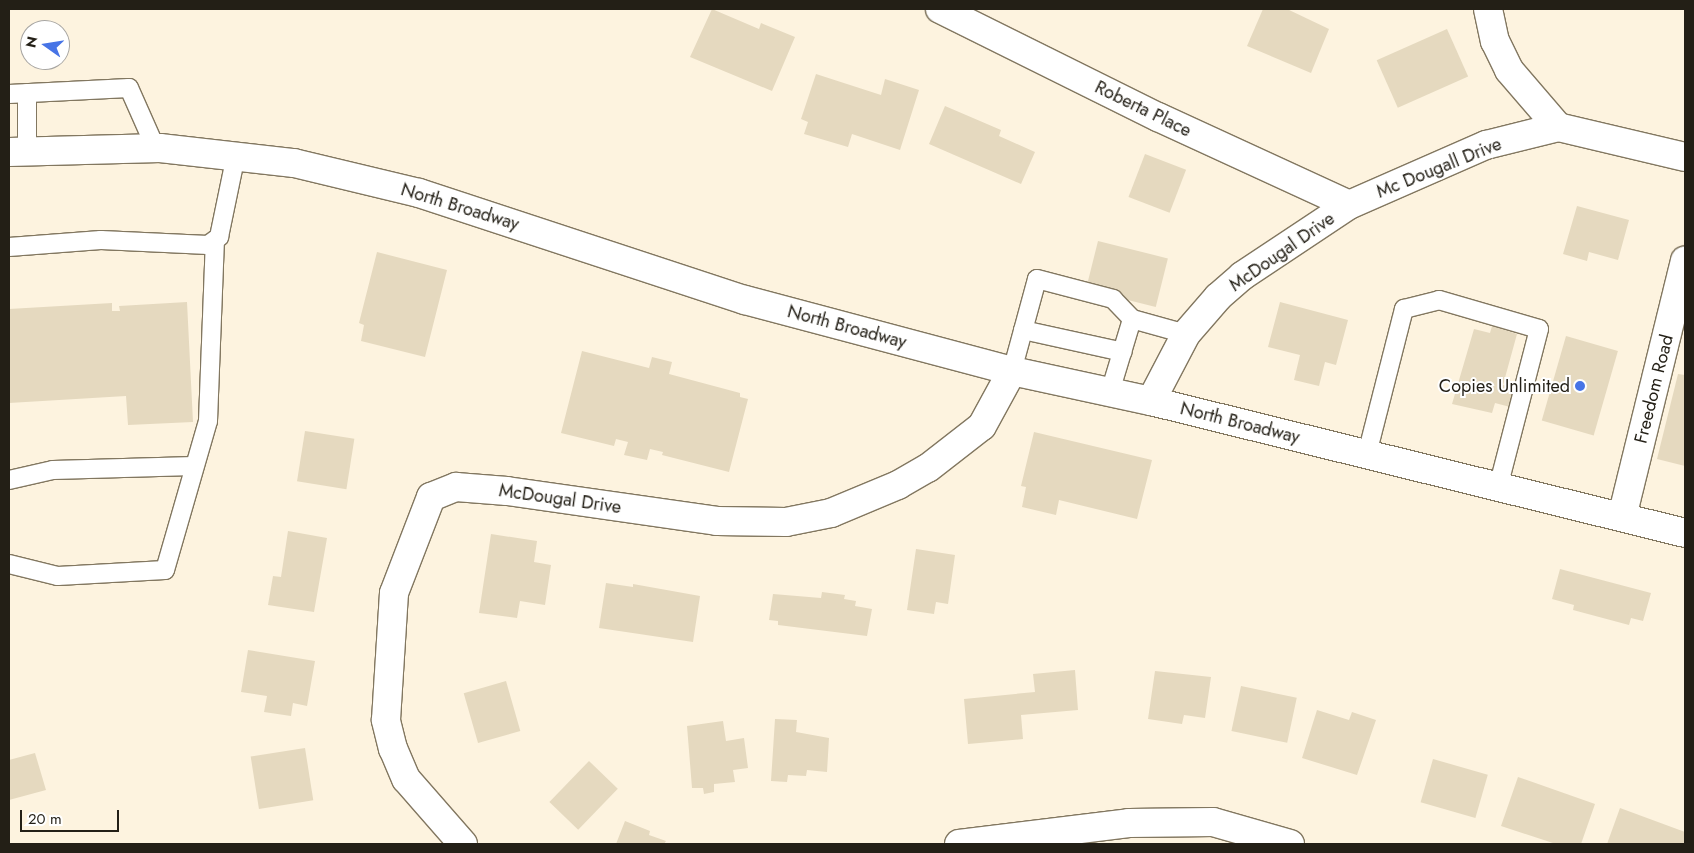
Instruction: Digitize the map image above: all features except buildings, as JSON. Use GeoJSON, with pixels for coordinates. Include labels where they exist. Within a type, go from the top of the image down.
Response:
{"type":"FeatureCollection","features":[{"type":"Feature","properties":{"kind":"street","name":"Roberta Place"},"geometry":{"type":"LineString","coordinates":[[940,9],[1158,117],[1349,205]]}},
{"type":"Feature","properties":{"kind":"street"},"geometry":{"type":"LineString","coordinates":[[1488,9],[1495,40],[1509,70],[1558,127],[1685,157]]}},
{"type":"Feature","properties":{"kind":"street","name":"Mc Dougall Drive"},"geometry":{"type":"LineString","coordinates":[[1349,205],[1486,145],[1558,127]]}},
{"type":"Feature","properties":{"kind":"street","name":"North Broadway"},"geometry":{"type":"LineString","coordinates":[[18,151],[156,148],[236,155],[294,163],[419,193],[745,300],[1012,372],[1151,401],[1685,532]]}},
{"type":"Feature","properties":{"kind":"street","name":"McDougal Drive"},"geometry":{"type":"LineString","coordinates":[[1151,401],[1186,334],[1218,297],[1242,276],[1349,205]]}},
{"type":"Feature","properties":{"kind":"street","name":"Freedom Road"},"geometry":{"type":"LineString","coordinates":[[1622,517],[1685,261]]}},
{"type":"Feature","properties":{"kind":"street","name":"McDougal Drive"},"geometry":{"type":"LineString","coordinates":[[463,844],[406,779],[393,749],[386,720],[394,593],[431,497],[456,486],[507,491],[717,521],[786,522],[831,513],[898,485],[928,468],[982,426],[1012,372]]}},
{"type":"Feature","properties":{"kind":"street"},"geometry":{"type":"LineString","coordinates":[[959,844],[1129,823],[1213,822],[1290,844]]}},
{"type":"Feature","properties":{"kind":"lane"},"geometry":{"type":"LineString","coordinates":[[9,94],[129,88],[156,148]]}},
{"type":"Feature","properties":{"kind":"lane"},"geometry":{"type":"LineString","coordinates":[[18,151],[27,93]]}},
{"type":"Feature","properties":{"kind":"lane"},"geometry":{"type":"LineString","coordinates":[[9,564],[58,576],[165,570],[208,421],[215,241],[218,237],[236,155]]}},
{"type":"Feature","properties":{"kind":"lane"},"geometry":{"type":"LineString","coordinates":[[9,247],[101,240],[204,246],[215,241]]}},
{"type":"Feature","properties":{"kind":"lane"},"geometry":{"type":"LineString","coordinates":[[1012,372],[1037,279],[1113,299],[1132,319],[1186,334]]}},
{"type":"Feature","properties":{"kind":"lane"},"geometry":{"type":"LineString","coordinates":[[1367,454],[1404,309],[1439,300],[1539,329],[1498,487]]}},
{"type":"Feature","properties":{"kind":"lane"},"geometry":{"type":"LineString","coordinates":[[1110,392],[1132,319]]}},
{"type":"Feature","properties":{"kind":"lane"},"geometry":{"type":"LineString","coordinates":[[1024,330],[1123,352]]}},
{"type":"Feature","properties":{"kind":"lane"},"geometry":{"type":"LineString","coordinates":[[9,480],[53,470],[194,466]]}},
{"type":"Feature","properties":{"kind":"place","name":"Copies Unlimited"},"geometry":{"type":"Point","coordinates":[1580,386]}}]}
